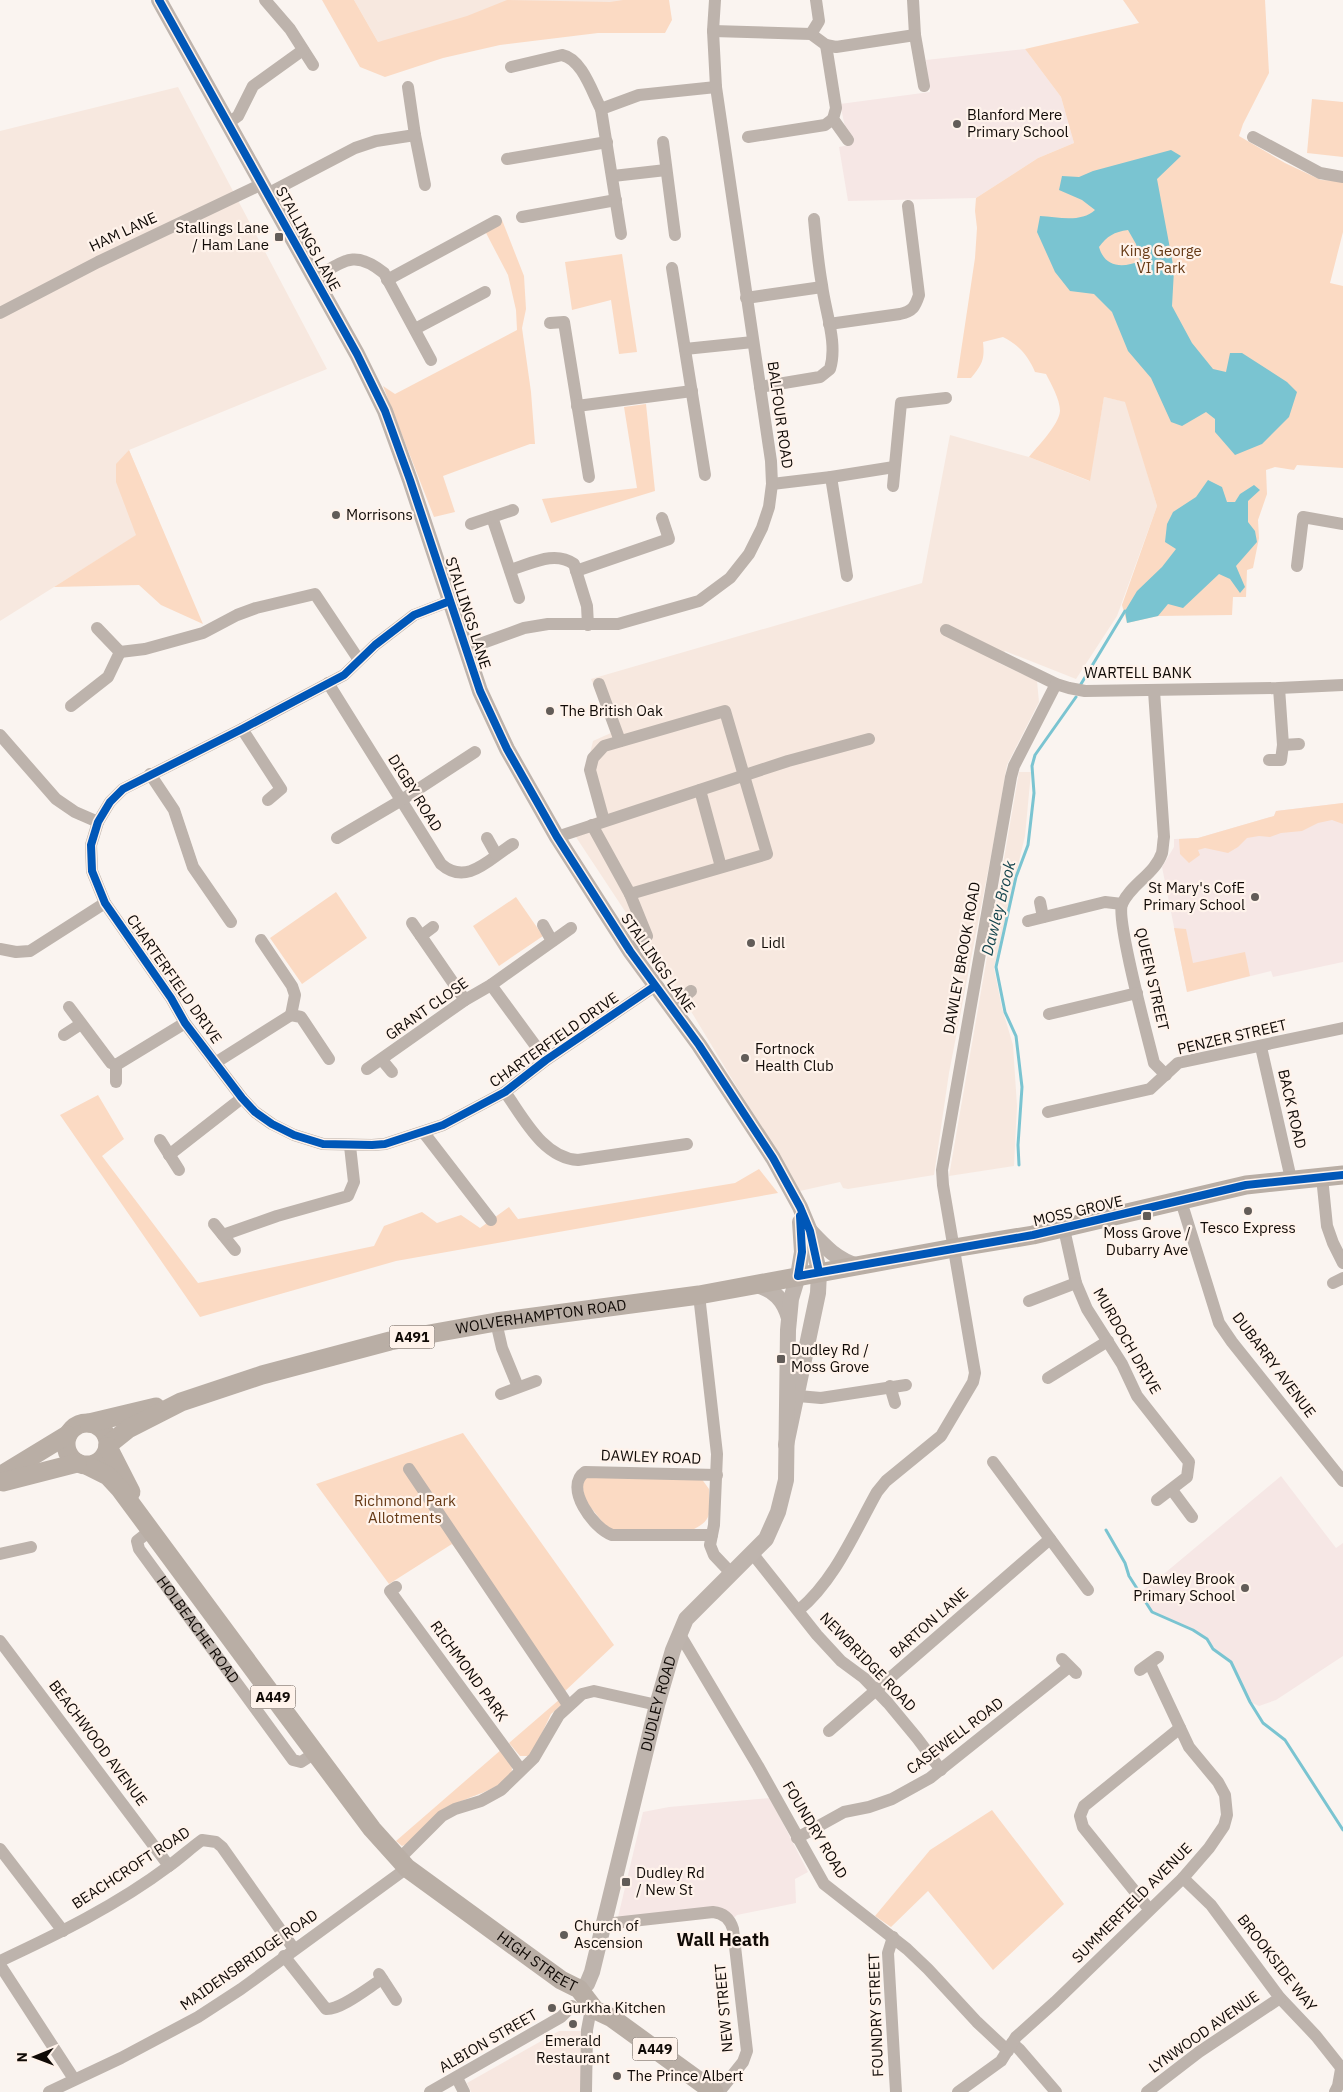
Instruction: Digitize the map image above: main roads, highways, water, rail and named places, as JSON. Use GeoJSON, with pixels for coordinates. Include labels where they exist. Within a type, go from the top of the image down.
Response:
{"type":"FeatureCollection","features":[{"type":"Feature","properties":{"kind":"highway","name":"MOSS GROVE"},"geometry":{"type":"LineString","coordinates":[[819,1272],[1064,1229],[1246,1185],[1343,1175]]}},
{"type":"Feature","properties":{"kind":"highway","name":"WOLVERHAMPTON ROAD"},"geometry":{"type":"LineString","coordinates":[[89,1422],[181,1402],[334,1354],[390,1341],[496,1322],[699,1295],[819,1272]]}},
{"type":"Feature","properties":{"kind":"highway","name":"WOLVERHAMPTON ROAD"},"geometry":{"type":"LineString","coordinates":[[108,1446],[128,1429],[181,1402]]}},
{"type":"Feature","properties":{"kind":"highway"},"geometry":{"type":"LineString","coordinates":[[0,1476],[67,1435],[80,1423],[89,1422],[101,1428],[105,1433],[108,1446],[105,1456],[100,1461],[0,1482]]}},
{"type":"Feature","properties":{"kind":"highway"},"geometry":{"type":"LineString","coordinates":[[67,1435],[66,1451],[70,1458],[82,1464]]}},
{"type":"Feature","properties":{"kind":"highway","name":"HOLBEACHE ROAD"},"geometry":{"type":"LineString","coordinates":[[108,1446],[148,1525]]}},
{"type":"Feature","properties":{"kind":"highway","name":"HOLBEACHE ROAD"},"geometry":{"type":"LineString","coordinates":[[82,1464],[108,1476],[148,1525],[192,1588],[315,1753],[372,1828],[403,1863]]}},
{"type":"Feature","properties":{"kind":"highway","name":"HIGH STREET"},"geometry":{"type":"LineString","coordinates":[[403,1863],[561,1980],[575,1998],[612,2018],[714,2092]]}},
{"type":"Feature","properties":{"kind":"main road","name":"STALLINGS LANE"},"geometry":{"type":"LineString","coordinates":[[159,0],[357,354],[385,412],[480,691],[506,749],[557,837],[630,951],[699,1045],[773,1158],[810,1231],[819,1272]]}},
{"type":"Feature","properties":{"kind":"main road","name":"STALLINGS LANE"},"geometry":{"type":"LineString","coordinates":[[798,1276],[802,1252],[800,1208]]}},
{"type":"Feature","properties":{"kind":"main road"},"geometry":{"type":"LineString","coordinates":[[810,1231],[832,1254],[845,1262],[858,1266]]}},
{"type":"Feature","properties":{"kind":"main road","name":"DUDLEY ROAD"},"geometry":{"type":"LineString","coordinates":[[786,1445],[798,1396],[818,1293],[819,1272]]}},
{"type":"Feature","properties":{"kind":"main road","name":"DUDLEY ROAD"},"geometry":{"type":"LineString","coordinates":[[575,1998],[589,1981],[605,1924],[657,1705],[679,1633],[686,1619],[766,1540],[784,1495],[786,1480],[789,1318],[791,1299],[798,1276]]}},
{"type":"Feature","properties":{"kind":"main road"},"geometry":{"type":"LineString","coordinates":[[756,1285],[767,1288],[778,1296],[785,1306],[789,1318]]}},
{"type":"Feature","properties":{"kind":"water"},"geometry":{"type":"Polygon","coordinates":[[[1171,150],[1181,156],[1157,179],[1174,270],[1172,306],[1192,343],[1213,369],[1226,372],[1230,353],[1242,353],[1287,382],[1297,392],[1289,417],[1262,444],[1235,455],[1215,432],[1215,419],[1206,412],[1182,426],[1171,422],[1151,378],[1128,351],[1112,312],[1094,294],[1070,291],[1055,272],[1037,232],[1040,216],[1076,218],[1083,217],[1095,210],[1082,200],[1059,190],[1062,176],[1079,177],[1093,171],[1171,150]],[[1128,230],[1111,235],[1099,247],[1110,263],[1127,265],[1140,261],[1136,244],[1128,230]]]}},
{"type":"Feature","properties":{"kind":"water"},"geometry":{"type":"Polygon","coordinates":[[[1208,480],[1222,487],[1227,502],[1235,502],[1240,494],[1254,485],[1260,490],[1248,501],[1248,522],[1255,531],[1257,542],[1236,566],[1245,587],[1240,593],[1230,579],[1219,574],[1183,608],[1168,604],[1158,616],[1127,623],[1125,611],[1137,591],[1162,567],[1176,549],[1165,542],[1167,524],[1173,512],[1196,497],[1208,480]]]}},
{"type":"Feature","properties":{"kind":"waterway","name":"Dawley Brook"},"geometry":{"type":"LineString","coordinates":[[1081,684],[1125,611]]}},
{"type":"Feature","properties":{"kind":"waterway","name":"Dawley Brook"},"geometry":{"type":"LineString","coordinates":[[1019,1165],[1018,1145],[1022,1087],[1016,1036],[1005,1012],[996,967],[1016,877],[1028,845],[1034,793],[1032,766],[1035,755],[1076,697]]}},
{"type":"Feature","properties":{"kind":"waterway","name":"Dawley Brook"},"geometry":{"type":"LineString","coordinates":[[1106,1530],[1125,1563],[1129,1576],[1152,1612],[1193,1630],[1207,1639],[1213,1649],[1231,1662],[1250,1702],[1263,1723],[1285,1740],[1343,1830]]}},
{"type":"Feature","properties":{"kind":"place","name":"Blanford Mere Primary School"},"geometry":{"type":"Point","coordinates":[957,124]}},
{"type":"Feature","properties":{"kind":"place","name":"Stallings Lane / Ham Lane"},"geometry":{"type":"Point","coordinates":[279,237]}},
{"type":"Feature","properties":{"kind":"place","name":"Morrisons"},"geometry":{"type":"Point","coordinates":[336,515]}},
{"type":"Feature","properties":{"kind":"place","name":"The British Oak"},"geometry":{"type":"Point","coordinates":[550,711]}},
{"type":"Feature","properties":{"kind":"place","name":"St Mary's CofE Primary School"},"geometry":{"type":"Point","coordinates":[1255,897]}},
{"type":"Feature","properties":{"kind":"place","name":"Lidl"},"geometry":{"type":"Point","coordinates":[751,943]}},
{"type":"Feature","properties":{"kind":"place","name":"Fortnock Health Club"},"geometry":{"type":"Point","coordinates":[745,1058]}},
{"type":"Feature","properties":{"kind":"place","name":"Tesco Express"},"geometry":{"type":"Point","coordinates":[1248,1211]}},
{"type":"Feature","properties":{"kind":"place","name":"Moss Grove / Dubarry Ave"},"geometry":{"type":"Point","coordinates":[1147,1216]}},
{"type":"Feature","properties":{"kind":"place","name":"Dudley Rd / Moss Grove"},"geometry":{"type":"Point","coordinates":[781,1359]}},
{"type":"Feature","properties":{"kind":"place","name":"Dawley Brook Primary School"},"geometry":{"type":"Point","coordinates":[1245,1588]}},
{"type":"Feature","properties":{"kind":"place","name":"Dudley Rd / New St"},"geometry":{"type":"Point","coordinates":[626,1882]}},
{"type":"Feature","properties":{"kind":"place","name":"Church of Ascension"},"geometry":{"type":"Point","coordinates":[564,1935]}},
{"type":"Feature","properties":{"kind":"place","name":"Gurkha Kitchen"},"geometry":{"type":"Point","coordinates":[552,2008]}},
{"type":"Feature","properties":{"kind":"place","name":"Emerald Restaurant"},"geometry":{"type":"Point","coordinates":[573,2024]}},
{"type":"Feature","properties":{"kind":"place","name":"The Prince Albert"},"geometry":{"type":"Point","coordinates":[617,2076]}},
{"type":"Feature","properties":{"kind":"district","name":"Wall Heath"},"geometry":{"type":"Point","coordinates":[723,1940]}},
{"type":"Feature","properties":{"kind":"park label","name":"King George VI Park"},"geometry":{"type":"Point","coordinates":[1161,260]}},
{"type":"Feature","properties":{"kind":"park label","name":"Richmond Park Allotments"},"geometry":{"type":"Point","coordinates":[405,1510]}}]}
